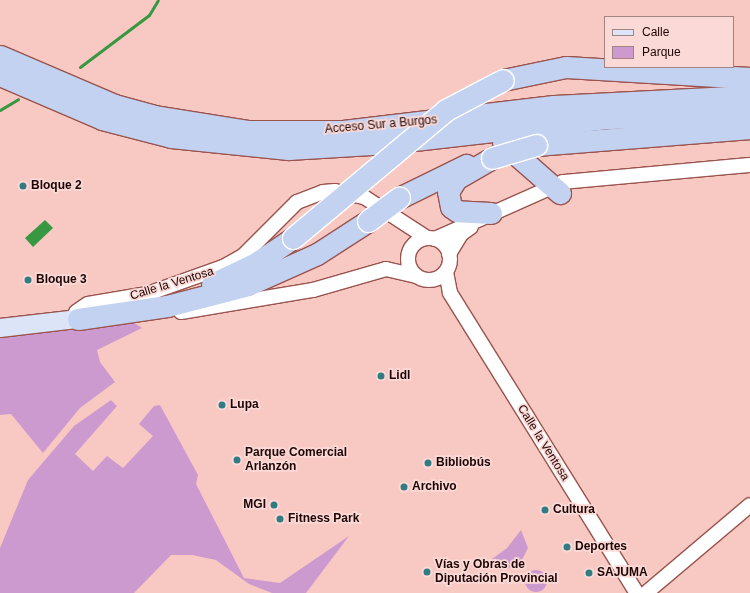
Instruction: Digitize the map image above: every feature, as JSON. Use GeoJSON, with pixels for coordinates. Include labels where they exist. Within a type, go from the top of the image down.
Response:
{"type":"FeatureCollection","features":[{"type":"Feature","properties":{"kind":"highway","name":"Acceso Sur a Burgos"},"geometry":{"type":"LineString","coordinates":[[0,56],[115,105],[248,142],[554,106],[750,96]]}},
{"type":"Feature","properties":{"kind":"highway"},"geometry":{"type":"LineString","coordinates":[[77,316],[213,284],[256,263],[293,238],[446,110],[503,80],[566,67],[750,78]]}},
{"type":"Feature","properties":{"kind":"highway","name":"Acceso Sur a Burgos"},"geometry":{"type":"LineString","coordinates":[[0,75],[102,119],[205,143],[248,142],[340,147],[609,118],[750,114]]}},
{"type":"Feature","properties":{"kind":"highway"},"geometry":{"type":"LineString","coordinates":[[77,316],[167,306],[248,285],[317,254],[368,221],[399,198],[450,170],[536,145],[562,141],[750,128]]}},
{"type":"Feature","properties":{"kind":"highway"},"geometry":{"type":"LineString","coordinates":[[248,142],[330,156],[490,139],[520,154],[556,189]]}},
{"type":"Feature","properties":{"kind":"highway"},"geometry":{"type":"LineString","coordinates":[[482,217],[451,207],[448,192],[456,179],[492,158]]}},
{"type":"Feature","properties":{"kind":"main road","name":"Calle la Ventosa"},"geometry":{"type":"LineString","coordinates":[[0,320],[77,316]]}},
{"type":"Feature","properties":{"kind":"main road","name":"Calle la Ventosa"},"geometry":{"type":"LineString","coordinates":[[0,328],[77,316]]}},
{"type":"Feature","properties":{"kind":"street"},"geometry":{"type":"LineString","coordinates":[[482,217],[461,234],[450,254],[446,272],[431,281],[416,276],[408,257],[414,244],[482,217],[556,189],[645,174],[750,165]]}},
{"type":"Feature","properties":{"kind":"street","name":"Calle la Ventosa"},"geometry":{"type":"LineString","coordinates":[[416,276],[386,269],[301,292],[157,315],[93,323],[77,316],[88,304],[147,294],[223,267],[243,256],[298,202],[323,192],[335,191],[364,197],[431,238]]}},
{"type":"Feature","properties":{"kind":"street"},"geometry":{"type":"LineString","coordinates":[[431,238],[450,254]]}},
{"type":"Feature","properties":{"kind":"street","name":"Calle la Ventosa"},"geometry":{"type":"LineString","coordinates":[[446,272],[450,293],[637,593]]}},
{"type":"Feature","properties":{"kind":"street","name":"Calle la Ventosa"},"geometry":{"type":"LineString","coordinates":[[431,281],[450,293]]}},
{"type":"Feature","properties":{"kind":"street"},"geometry":{"type":"LineString","coordinates":[[646,593],[750,504]]}},
{"type":"Feature","properties":{"kind":"green space"},"geometry":{"type":"Polygon","coordinates":[[[133,322],[142,328],[97,350],[100,362],[115,382],[80,408],[43,453],[11,414],[0,415],[0,337],[133,322]]]}},
{"type":"Feature","properties":{"kind":"green space"},"geometry":{"type":"Polygon","coordinates":[[[111,400],[117,406],[75,454],[93,471],[107,456],[123,468],[153,436],[139,424],[154,406],[160,405],[198,475],[196,484],[244,578],[280,583],[349,536],[306,593],[272,593],[249,584],[216,560],[192,555],[171,555],[134,593],[0,593],[0,548],[28,480],[74,426],[111,400]]]}},
{"type":"Feature","properties":{"kind":"green space"},"geometry":{"type":"Polygon","coordinates":[[[521,530],[528,548],[519,566],[500,570],[488,562],[507,548],[521,530]]]}},
{"type":"Feature","properties":{"kind":"green space"},"geometry":{"type":"Polygon","coordinates":[[[532,570],[540,570],[547,577],[547,585],[540,592],[532,592],[525,585],[525,577],[532,570]]]}},
{"type":"Feature","properties":{"kind":"shaded area"},"geometry":{"type":"Polygon","coordinates":[[[45,220],[53,228],[33,247],[25,238],[45,220]]]}},
{"type":"Feature","properties":{"kind":"waterway"},"geometry":{"type":"LineString","coordinates":[[80,67],[149,15],[158,0]]}},
{"type":"Feature","properties":{"kind":"waterway"},"geometry":{"type":"LineString","coordinates":[[0,110],[18,99]]}},
{"type":"Feature","properties":{"kind":"place","name":"Bloque 2"},"geometry":{"type":"Point","coordinates":[23,186]}},
{"type":"Feature","properties":{"kind":"place","name":"Bloque 3"},"geometry":{"type":"Point","coordinates":[28,280]}},
{"type":"Feature","properties":{"kind":"place","name":"Lidl"},"geometry":{"type":"Point","coordinates":[381,376]}},
{"type":"Feature","properties":{"kind":"place","name":"Lupa"},"geometry":{"type":"Point","coordinates":[222,405]}},
{"type":"Feature","properties":{"kind":"place","name":"Parque Comercial Arlanzón"},"geometry":{"type":"Point","coordinates":[237,460]}},
{"type":"Feature","properties":{"kind":"place","name":"Bibliobús"},"geometry":{"type":"Point","coordinates":[428,463]}},
{"type":"Feature","properties":{"kind":"place","name":"Archivo"},"geometry":{"type":"Point","coordinates":[404,487]}},
{"type":"Feature","properties":{"kind":"place","name":"MGI"},"geometry":{"type":"Point","coordinates":[274,505]}},
{"type":"Feature","properties":{"kind":"place","name":"Cultura"},"geometry":{"type":"Point","coordinates":[545,510]}},
{"type":"Feature","properties":{"kind":"place","name":"Fitness Park"},"geometry":{"type":"Point","coordinates":[280,519]}},
{"type":"Feature","properties":{"kind":"place","name":"Deportes"},"geometry":{"type":"Point","coordinates":[567,547]}},
{"type":"Feature","properties":{"kind":"place","name":"Vías y Obras de Diputación Provincial"},"geometry":{"type":"Point","coordinates":[427,572]}},
{"type":"Feature","properties":{"kind":"place","name":"SAJUMA"},"geometry":{"type":"Point","coordinates":[589,573]}}]}
